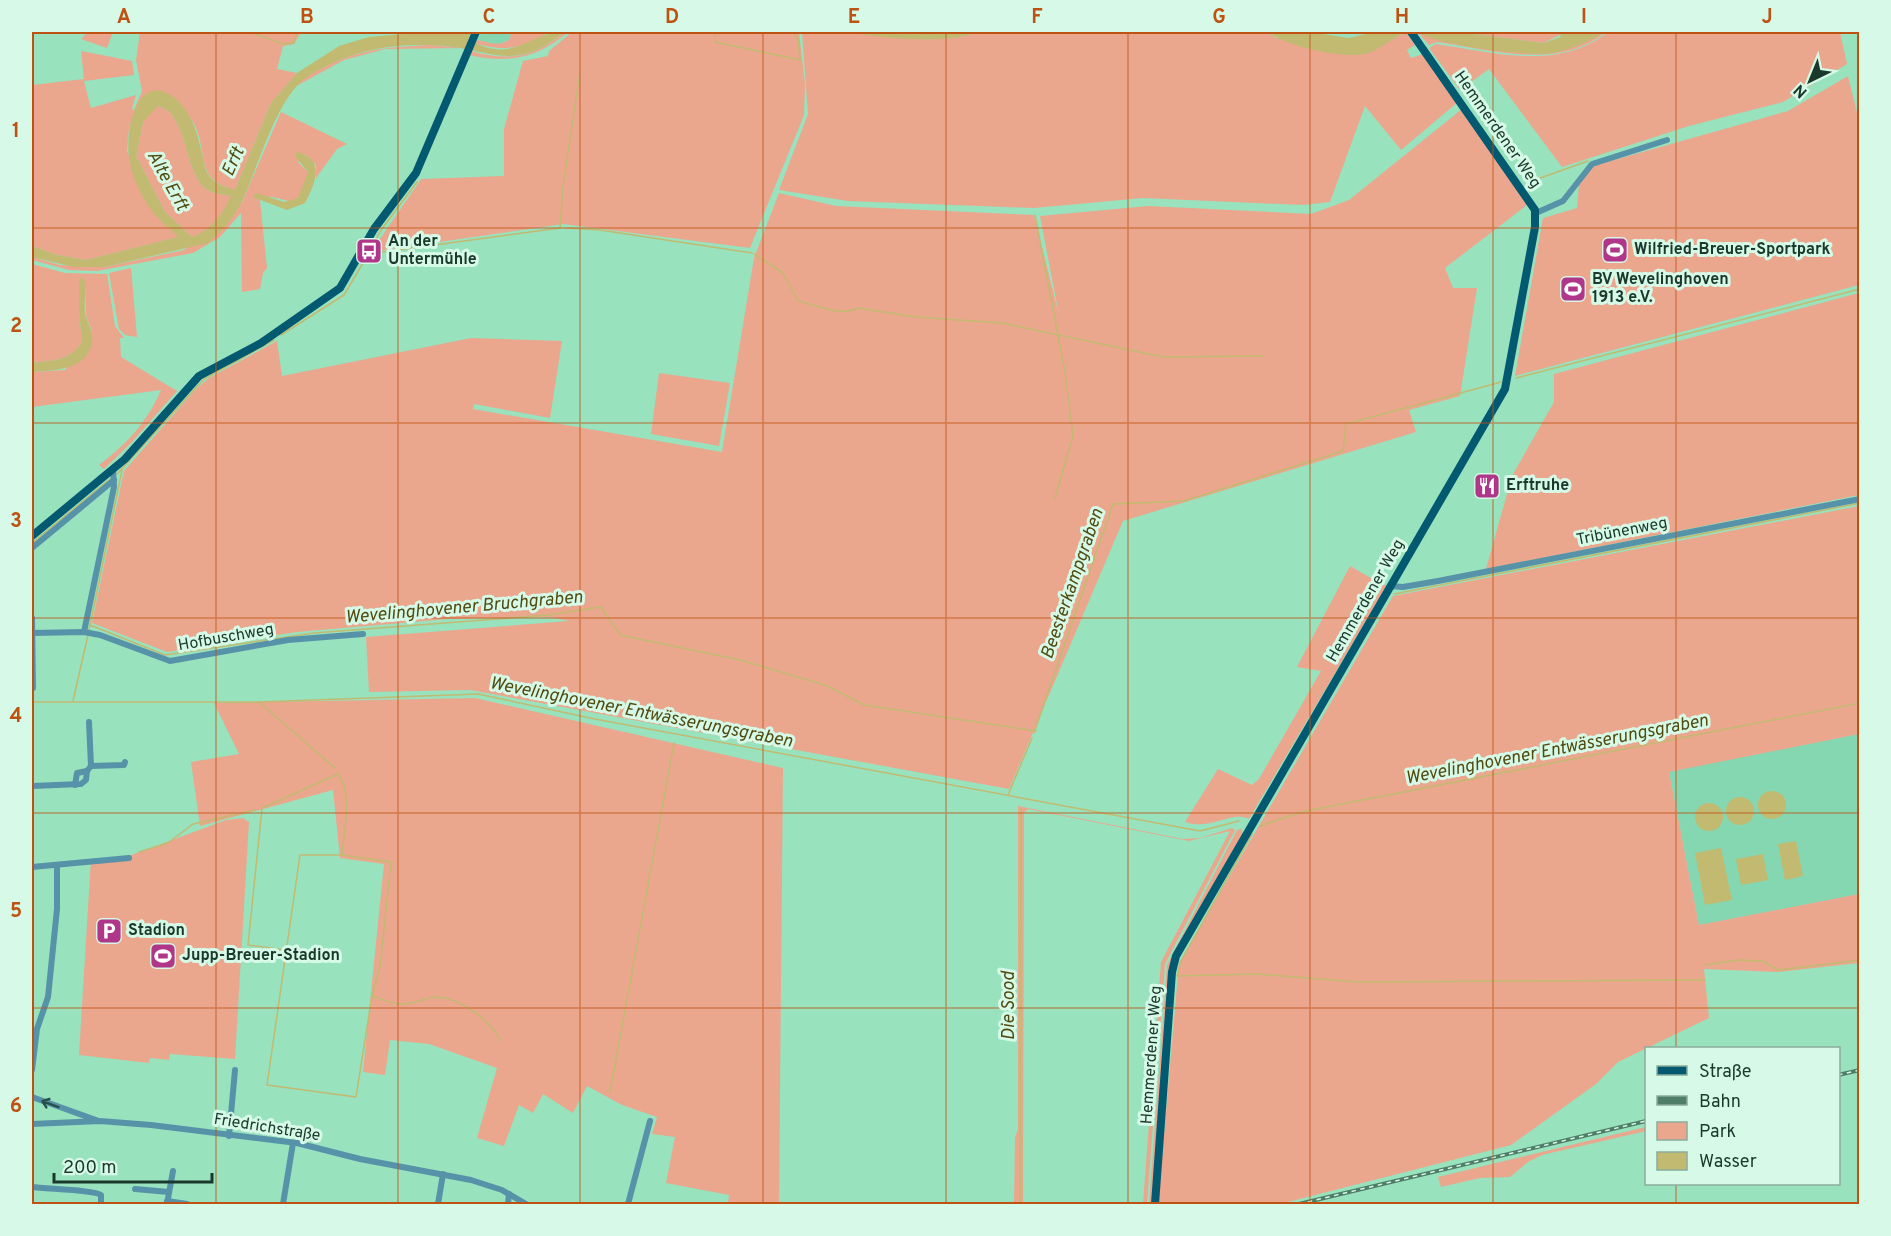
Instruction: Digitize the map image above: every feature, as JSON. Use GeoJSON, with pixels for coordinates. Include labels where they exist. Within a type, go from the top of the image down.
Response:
{"type":"FeatureCollection","features":[{"type":"Feature","properties":{"kind":"main road"},"geometry":{"type":"LineString","coordinates":[[32,536],[113,470],[199,376],[261,343],[340,288],[374,229],[416,174],[476,32]]}},
{"type":"Feature","properties":{"kind":"main road","name":"Hemmerdener Weg"},"geometry":{"type":"LineString","coordinates":[[1155,1204],[1172,972],[1176,956],[1506,386],[1536,213],[1527,195],[1411,32]]}},
{"type":"Feature","properties":{"kind":"street"},"geometry":{"type":"LineString","coordinates":[[1536,213],[1563,201],[1592,164],[1667,140]]}},
{"type":"Feature","properties":{"kind":"street"},"geometry":{"type":"LineString","coordinates":[[84,632],[114,480],[113,470]]}},
{"type":"Feature","properties":{"kind":"street"},"geometry":{"type":"LineString","coordinates":[[32,548],[114,480]]}},
{"type":"Feature","properties":{"kind":"street","name":"Tribünenweg"},"geometry":{"type":"LineString","coordinates":[[1390,586],[1403,587],[1438,581],[1860,499]]}},
{"type":"Feature","properties":{"kind":"street"},"geometry":{"type":"LineString","coordinates":[[32,618],[33,688]]}},
{"type":"Feature","properties":{"kind":"street","name":"Hofbuschweg"},"geometry":{"type":"LineString","coordinates":[[32,633],[84,632],[100,635],[170,661],[288,640],[363,634]]}},
{"type":"Feature","properties":{"kind":"street"},"geometry":{"type":"LineString","coordinates":[[32,786],[84,783],[89,769],[89,722]]}},
{"type":"Feature","properties":{"kind":"street"},"geometry":{"type":"LineString","coordinates":[[75,784],[77,773],[89,769],[124,765],[125,762]]}},
{"type":"Feature","properties":{"kind":"street"},"geometry":{"type":"LineString","coordinates":[[32,867],[129,858]]}},
{"type":"Feature","properties":{"kind":"street"},"geometry":{"type":"LineString","coordinates":[[32,1070],[37,1029],[48,997],[56,915],[57,866]]}},
{"type":"Feature","properties":{"kind":"street"},"geometry":{"type":"LineString","coordinates":[[229,1136],[235,1070]]}},
{"type":"Feature","properties":{"kind":"street"},"geometry":{"type":"LineString","coordinates":[[32,1097],[100,1121]]}},
{"type":"Feature","properties":{"kind":"street"},"geometry":{"type":"LineString","coordinates":[[68,1111],[68,1122]]}},
{"type":"Feature","properties":{"kind":"street","name":"Friedrichstraße"},"geometry":{"type":"LineString","coordinates":[[32,1124],[100,1121],[162,1126],[293,1143],[360,1159],[483,1183],[510,1194],[526,1204]]}},
{"type":"Feature","properties":{"kind":"street"},"geometry":{"type":"LineString","coordinates":[[628,1204],[650,1121]]}},
{"type":"Feature","properties":{"kind":"street"},"geometry":{"type":"LineString","coordinates":[[283,1204],[293,1143]]}},
{"type":"Feature","properties":{"kind":"street"},"geometry":{"type":"LineString","coordinates":[[173,1171],[167,1203],[187,1204]]}},
{"type":"Feature","properties":{"kind":"street"},"geometry":{"type":"LineString","coordinates":[[438,1204],[443,1174]]}},
{"type":"Feature","properties":{"kind":"street"},"geometry":{"type":"LineString","coordinates":[[32,1186],[66,1191],[95,1191],[102,1196],[101,1204]]}},
{"type":"Feature","properties":{"kind":"street"},"geometry":{"type":"LineString","coordinates":[[135,1189],[169,1192]]}},
{"type":"Feature","properties":{"kind":"street"},"geometry":{"type":"LineString","coordinates":[[508,1204],[510,1194]]}},
{"type":"Feature","properties":{"kind":"shaded area"},"geometry":{"type":"Polygon","coordinates":[[[481,32],[511,32],[510,39],[497,45],[478,40],[481,32]]]}},
{"type":"Feature","properties":{"kind":"shaded area"},"geometry":{"type":"Polygon","coordinates":[[[1859,734],[1859,894],[1699,925],[1669,771],[1859,734]]]}},
{"type":"Feature","properties":{"kind":"green space"},"geometry":{"type":"Polygon","coordinates":[[[842,31],[931,39],[978,32],[1267,32],[1276,38],[1368,53],[1406,32],[1415,45],[1407,50],[1411,58],[1423,54],[1458,102],[1401,150],[1365,106],[1330,202],[1303,205],[1143,198],[1034,208],[848,201],[779,190],[808,114],[802,32],[842,31]]]}},
{"type":"Feature","properties":{"kind":"green space"},"geometry":{"type":"Polygon","coordinates":[[[83,32],[113,32],[107,48],[81,39],[86,34],[83,32]]]}},
{"type":"Feature","properties":{"kind":"green space"},"geometry":{"type":"Polygon","coordinates":[[[140,32],[301,32],[294,44],[283,46],[277,69],[297,73],[271,103],[235,190],[223,186],[209,174],[205,167],[196,128],[177,100],[138,105],[129,128],[127,151],[158,218],[179,237],[86,260],[57,255],[32,246],[32,85],[84,79],[81,51],[132,61],[134,75],[84,81],[91,108],[136,95],[132,109],[134,110],[142,91],[136,60],[140,32]]]}},
{"type":"Feature","properties":{"kind":"green space"},"geometry":{"type":"Polygon","coordinates":[[[511,32],[549,32],[532,42],[514,47],[504,48],[475,43],[478,40],[494,44],[502,43],[510,39],[511,32]]]}},
{"type":"Feature","properties":{"kind":"green space"},"geometry":{"type":"Polygon","coordinates":[[[564,32],[568,32],[557,41],[522,57],[497,59],[469,55],[471,51],[498,56],[521,55],[542,47],[564,32]]]}},
{"type":"Feature","properties":{"kind":"green space"},"geometry":{"type":"Polygon","coordinates":[[[572,32],[799,32],[805,84],[804,115],[750,248],[563,224],[377,251],[374,248],[421,179],[504,176],[504,129],[523,61],[548,56],[549,51],[572,32]]]}},
{"type":"Feature","properties":{"kind":"green space"},"geometry":{"type":"Polygon","coordinates":[[[1459,32],[1558,32],[1562,34],[1543,43],[1459,32]]]}},
{"type":"Feature","properties":{"kind":"green space"},"geometry":{"type":"Polygon","coordinates":[[[1606,32],[1587,44],[1567,51],[1546,54],[1524,55],[1437,42],[1429,45],[1419,34],[1457,44],[1535,54],[1569,48],[1606,32]]]}},
{"type":"Feature","properties":{"kind":"green space"},"geometry":{"type":"Polygon","coordinates":[[[1608,32],[1840,32],[1847,64],[1783,102],[1689,126],[1562,167],[1489,69],[1460,90],[1429,48],[1436,44],[1502,54],[1546,55],[1568,52],[1608,32]]]}},
{"type":"Feature","properties":{"kind":"green space"},"geometry":{"type":"Polygon","coordinates":[[[431,45],[464,48],[385,49],[431,45]]]}},
{"type":"Feature","properties":{"kind":"green space"},"geometry":{"type":"Polygon","coordinates":[[[385,49],[344,60],[298,85],[298,82],[332,63],[362,53],[385,49]]]}},
{"type":"Feature","properties":{"kind":"green space"},"geometry":{"type":"Polygon","coordinates":[[[1848,76],[1860,125],[1859,285],[1515,376],[1543,218],[1577,208],[1579,185],[1593,166],[1788,111],[1848,76]]]}},
{"type":"Feature","properties":{"kind":"green space"},"geometry":{"type":"Polygon","coordinates":[[[158,106],[175,119],[198,180],[214,193],[232,196],[216,221],[205,231],[192,237],[165,212],[136,156],[143,122],[149,112],[158,106]]]}},
{"type":"Feature","properties":{"kind":"green space"},"geometry":{"type":"Polygon","coordinates":[[[1462,109],[1527,205],[1445,268],[1453,288],[1477,288],[1460,396],[1409,410],[1416,432],[1123,521],[1009,789],[470,690],[369,692],[366,637],[569,621],[549,617],[448,619],[297,632],[167,652],[92,623],[124,471],[197,388],[209,378],[277,341],[282,376],[471,338],[562,341],[550,418],[474,404],[473,409],[722,452],[754,258],[779,193],[836,206],[1034,215],[1059,315],[1040,216],[1148,206],[1311,214],[1349,200],[1462,109]]]}},
{"type":"Feature","properties":{"kind":"green space"},"geometry":{"type":"Polygon","coordinates":[[[281,112],[347,144],[337,149],[316,178],[316,165],[305,154],[298,162],[308,172],[307,180],[301,193],[293,202],[272,197],[254,197],[260,200],[267,268],[263,273],[260,289],[242,292],[241,213],[220,237],[193,253],[97,271],[69,270],[32,260],[32,257],[60,265],[104,267],[184,250],[242,202],[281,112]]]}},
{"type":"Feature","properties":{"kind":"green space"},"geometry":{"type":"Polygon","coordinates":[[[32,264],[65,273],[107,274],[115,326],[124,338],[120,338],[121,357],[177,391],[131,443],[104,469],[99,465],[135,432],[150,412],[161,390],[32,407],[32,372],[65,370],[92,331],[86,316],[85,282],[79,280],[82,342],[66,357],[32,363],[32,264]]]}},
{"type":"Feature","properties":{"kind":"green space"},"geometry":{"type":"Polygon","coordinates":[[[131,268],[137,337],[125,335],[119,329],[109,273],[131,268]]]}},
{"type":"Feature","properties":{"kind":"green space"},"geometry":{"type":"Polygon","coordinates":[[[1859,293],[1859,495],[1486,569],[1512,476],[1554,402],[1554,374],[1859,293]]]}},
{"type":"Feature","properties":{"kind":"green space"},"geometry":{"type":"Polygon","coordinates":[[[659,373],[730,383],[719,446],[651,434],[659,373]]]}},
{"type":"Feature","properties":{"kind":"green space"},"geometry":{"type":"Polygon","coordinates":[[[1859,506],[1859,734],[1669,772],[1699,925],[1859,894],[1859,963],[1777,972],[1704,969],[1709,1018],[1618,1062],[1596,1084],[1511,1145],[1280,1204],[1158,1204],[1179,963],[1393,596],[1859,506]]]}},
{"type":"Feature","properties":{"kind":"green space"},"geometry":{"type":"Polygon","coordinates":[[[1350,566],[1383,585],[1387,585],[1249,819],[1235,817],[1203,824],[1185,822],[1218,769],[1252,785],[1259,779],[1321,671],[1297,667],[1350,566]]]}},
{"type":"Feature","properties":{"kind":"green space"},"geometry":{"type":"Polygon","coordinates":[[[475,698],[783,768],[779,1202],[728,1204],[729,1195],[666,1183],[675,1137],[652,1134],[657,1117],[622,1105],[587,1086],[573,1113],[543,1094],[533,1113],[519,1105],[504,1146],[477,1138],[497,1068],[429,1044],[390,1040],[385,1075],[363,1072],[384,864],[340,858],[333,790],[200,826],[191,762],[239,754],[214,703],[475,698]]]}},
{"type":"Feature","properties":{"kind":"green space"},"geometry":{"type":"Polygon","coordinates":[[[1018,806],[1183,839],[1200,838],[1232,828],[1235,830],[1165,964],[1147,1204],[1143,1204],[1161,962],[1230,831],[1189,841],[1028,809],[1024,813],[1023,1204],[1014,1204],[1015,1138],[1018,1129],[1018,806]]]}},
{"type":"Feature","properties":{"kind":"green space","name":"Jupp-Breuer-Stadion"},"geometry":{"type":"Polygon","coordinates":[[[243,818],[249,822],[235,1059],[170,1054],[169,1060],[150,1058],[149,1063],[79,1055],[91,859],[126,857],[226,820],[243,818]]]}},
{"type":"Feature","properties":{"kind":"green space"},"geometry":{"type":"Polygon","coordinates":[[[1241,829],[1243,834],[1175,952],[1153,1204],[1149,1204],[1167,965],[1237,830],[1241,829]]]}},
{"type":"Feature","properties":{"kind":"green space"},"geometry":{"type":"Polygon","coordinates":[[[1645,1127],[1645,1131],[1542,1155],[1528,1162],[1510,1177],[1480,1178],[1441,1187],[1438,1177],[1645,1127]]]}},
{"type":"Feature","properties":{"kind":"water"},"geometry":{"type":"Polygon","coordinates":[[[427,32],[471,32],[468,39],[484,46],[509,49],[551,33],[564,32],[529,53],[513,56],[451,47],[414,45],[368,51],[339,60],[298,84],[278,114],[239,207],[227,224],[208,243],[104,267],[74,267],[32,257],[32,246],[57,255],[86,260],[178,237],[160,221],[144,199],[131,168],[128,145],[133,114],[142,97],[149,92],[165,93],[182,105],[194,126],[208,174],[216,183],[235,190],[271,103],[297,73],[339,46],[369,37],[427,32]],[[158,106],[143,122],[136,156],[165,212],[192,237],[205,231],[215,221],[231,196],[211,192],[198,180],[180,130],[175,119],[158,106]]]}},
{"type":"Feature","properties":{"kind":"water"},"geometry":{"type":"Polygon","coordinates":[[[847,32],[978,32],[964,36],[931,39],[895,38],[847,32]]]}},
{"type":"Feature","properties":{"kind":"water"},"geometry":{"type":"Polygon","coordinates":[[[1267,32],[1309,32],[1349,38],[1374,32],[1406,32],[1365,54],[1343,55],[1300,46],[1267,32]]]}},
{"type":"Feature","properties":{"kind":"water"},"geometry":{"type":"Polygon","coordinates":[[[1417,32],[1459,32],[1543,43],[1561,37],[1558,32],[1604,32],[1573,47],[1541,54],[1504,52],[1462,45],[1427,37],[1417,32]]]}},
{"type":"Feature","properties":{"kind":"water"},"geometry":{"type":"Polygon","coordinates":[[[297,152],[306,155],[315,166],[315,180],[305,203],[287,210],[253,197],[256,193],[284,202],[298,198],[308,172],[295,156],[297,152]]]}},
{"type":"Feature","properties":{"kind":"water"},"geometry":{"type":"Polygon","coordinates":[[[82,277],[85,282],[85,314],[92,334],[89,351],[84,358],[69,367],[32,372],[32,363],[66,357],[82,342],[79,280],[82,277]]]}},
{"type":"Feature","properties":{"kind":"water"},"geometry":{"type":"Polygon","coordinates":[[[1772,791],[1782,795],[1786,805],[1782,815],[1772,819],[1762,815],[1758,805],[1762,795],[1772,791]]]}},
{"type":"Feature","properties":{"kind":"water"},"geometry":{"type":"Polygon","coordinates":[[[1740,797],[1750,801],[1754,811],[1750,821],[1740,825],[1730,821],[1726,811],[1730,801],[1740,797]]]}},
{"type":"Feature","properties":{"kind":"water"},"geometry":{"type":"Polygon","coordinates":[[[1709,803],[1719,807],[1723,817],[1719,827],[1709,831],[1699,827],[1695,817],[1699,807],[1709,803]]]}},
{"type":"Feature","properties":{"kind":"water"},"geometry":{"type":"Polygon","coordinates":[[[1796,841],[1803,876],[1785,880],[1778,844],[1796,841]]]}},
{"type":"Feature","properties":{"kind":"water"},"geometry":{"type":"Polygon","coordinates":[[[1721,848],[1732,900],[1705,905],[1695,853],[1721,848]]]}},
{"type":"Feature","properties":{"kind":"water"},"geometry":{"type":"Polygon","coordinates":[[[1763,854],[1768,880],[1741,885],[1736,859],[1763,854]]]}},
{"type":"Feature","properties":{"kind":"waterway"},"geometry":{"type":"LineString","coordinates":[[250,32],[283,44],[294,43],[297,32]]}},
{"type":"Feature","properties":{"kind":"waterway"},"geometry":{"type":"LineString","coordinates":[[716,32],[715,42],[800,60],[798,39],[793,32]]}},
{"type":"Feature","properties":{"kind":"waterway"},"geometry":{"type":"LineString","coordinates":[[368,254],[560,228],[563,186],[580,72]]}},
{"type":"Feature","properties":{"kind":"waterway"},"geometry":{"type":"LineString","coordinates":[[1529,182],[1588,161]]}},
{"type":"Feature","properties":{"kind":"waterway"},"geometry":{"type":"LineString","coordinates":[[369,252],[381,230],[417,182]]}},
{"type":"Feature","properties":{"kind":"waterway"},"geometry":{"type":"LineString","coordinates":[[1035,215],[1065,372],[1073,436],[1055,498]]}},
{"type":"Feature","properties":{"kind":"waterway"},"geometry":{"type":"LineString","coordinates":[[566,228],[600,230],[752,253]]}},
{"type":"Feature","properties":{"kind":"waterway"},"geometry":{"type":"LineString","coordinates":[[754,254],[783,273],[798,301],[836,311],[858,308],[916,317],[1002,323],[1163,357],[1264,356]]}},
{"type":"Feature","properties":{"kind":"waterway"},"geometry":{"type":"LineString","coordinates":[[281,335],[344,295],[366,258]]}},
{"type":"Feature","properties":{"kind":"waterway","name":"Beesterkampgraben"},"geometry":{"type":"LineString","coordinates":[[1516,378],[1860,289]]}},
{"type":"Feature","properties":{"kind":"waterway"},"geometry":{"type":"LineString","coordinates":[[117,474],[204,379],[274,340]]}},
{"type":"Feature","properties":{"kind":"waterway","name":"Beesterkampgraben"},"geometry":{"type":"LineString","coordinates":[[1034,733],[1113,504],[1184,501],[1343,451],[1346,424],[1501,382]]}},
{"type":"Feature","properties":{"kind":"waterway"},"geometry":{"type":"LineString","coordinates":[[89,630],[122,470]]}},
{"type":"Feature","properties":{"kind":"waterway"},"geometry":{"type":"LineString","coordinates":[[32,543],[110,479]]}},
{"type":"Feature","properties":{"kind":"waterway"},"geometry":{"type":"LineString","coordinates":[[1394,594],[1860,503]]}},
{"type":"Feature","properties":{"kind":"waterway","name":"Wevelinghovener Bruchgraben"},"geometry":{"type":"LineString","coordinates":[[90,625],[165,655],[314,633],[548,615],[601,607],[620,635],[740,660],[825,685],[864,705],[1036,731]]}},
{"type":"Feature","properties":{"kind":"waterway"},"geometry":{"type":"LineString","coordinates":[[73,701],[88,635]]}},
{"type":"Feature","properties":{"kind":"waterway","name":"Wevelinghovener Entwässerungsgraben"},"geometry":{"type":"LineString","coordinates":[[32,702],[259,702],[478,694],[595,719],[1200,831],[1239,821]]}},
{"type":"Feature","properties":{"kind":"waterway"},"geometry":{"type":"LineString","coordinates":[[259,702],[335,768]]}},
{"type":"Feature","properties":{"kind":"waterway","name":"Wevelinghovener Entwässerungsgraben"},"geometry":{"type":"LineString","coordinates":[[1260,826],[1301,812],[1860,703]]}},
{"type":"Feature","properties":{"kind":"waterway","name":"Beesterkampgraben"},"geometry":{"type":"LineString","coordinates":[[1008,795],[1032,738]]}},
{"type":"Feature","properties":{"kind":"waterway"},"geometry":{"type":"LineString","coordinates":[[610,1092],[674,743]]}},
{"type":"Feature","properties":{"kind":"waterway"},"geometry":{"type":"LineString","coordinates":[[338,773],[343,782],[346,802],[342,855],[391,862],[380,967],[372,996],[400,1004],[437,997],[456,1001],[483,1019],[501,1041]]}},
{"type":"Feature","properties":{"kind":"waterway"},"geometry":{"type":"LineString","coordinates":[[285,950],[248,945],[262,808],[338,774]]}},
{"type":"Feature","properties":{"kind":"waterway","name":"Die Sood"},"geometry":{"type":"LineString","coordinates":[[1020,1204],[1021,808]]}},
{"type":"Feature","properties":{"kind":"waterway"},"geometry":{"type":"LineString","coordinates":[[139,852],[168,843],[193,824],[255,810]]}},
{"type":"Feature","properties":{"kind":"waterway"},"geometry":{"type":"LineString","coordinates":[[1252,834],[1181,961],[1177,976],[1256,974],[1357,982],[1705,980]]}},
{"type":"Feature","properties":{"kind":"waterway"},"geometry":{"type":"LineString","coordinates":[[342,855],[300,855],[267,1085],[356,1097],[372,996]]}},
{"type":"Feature","properties":{"kind":"waterway"},"geometry":{"type":"LineString","coordinates":[[1705,965],[1738,960],[1763,961],[1778,970],[1860,960]]}},
{"type":"Feature","properties":{"kind":"railway"},"geometry":{"type":"LineString","coordinates":[[1840,1075],[1860,1070]]}},
{"type":"Feature","properties":{"kind":"railway"},"geometry":{"type":"LineString","coordinates":[[1299,1204],[1645,1121]]}},
{"type":"Feature","properties":{"kind":"place","name":"Wilfried-Breuer-Sportpark"},"geometry":{"type":"Point","coordinates":[1615,250]}},
{"type":"Feature","properties":{"kind":"place","name":"An der Untermühle"},"geometry":{"type":"Point","coordinates":[369,251]}},
{"type":"Feature","properties":{"kind":"place","name":"BV Wevelinghoven 1913 e.V."},"geometry":{"type":"Point","coordinates":[1573,289]}},
{"type":"Feature","properties":{"kind":"place","name":"Erftruhe"},"geometry":{"type":"Point","coordinates":[1487,486]}},
{"type":"Feature","properties":{"kind":"place","name":"Stadion"},"geometry":{"type":"Point","coordinates":[109,931]}},
{"type":"Feature","properties":{"kind":"place","name":"Jupp-Breuer-Stadion"},"geometry":{"type":"Point","coordinates":[163,956]}},
{"type":"Feature","properties":{"kind":"water label","name":"Erft"},"geometry":{"type":"Point","coordinates":[234,162]}},
{"type":"Feature","properties":{"kind":"water label","name":"Alte Erft"},"geometry":{"type":"Point","coordinates":[167,181]}}]}
